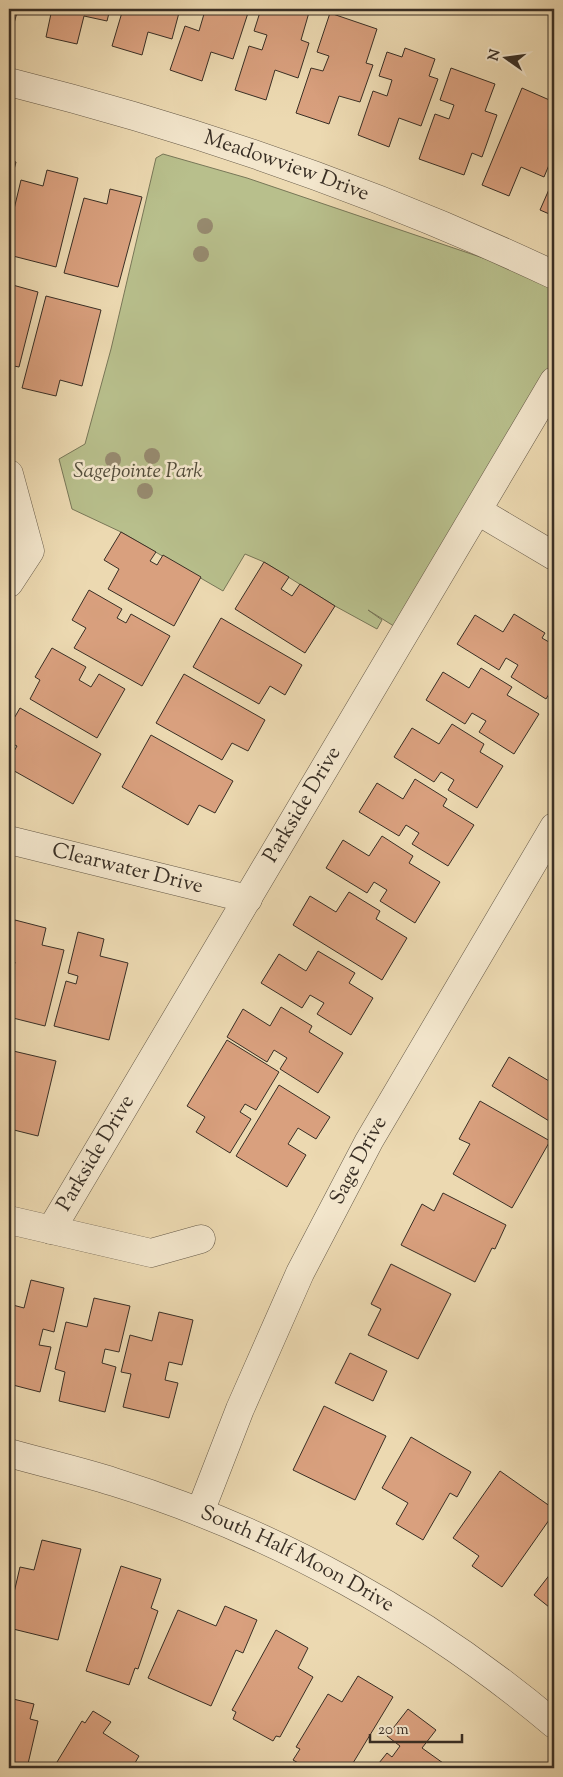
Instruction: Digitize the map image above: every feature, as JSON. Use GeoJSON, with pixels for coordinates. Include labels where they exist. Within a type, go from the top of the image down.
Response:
{"type":"FeatureCollection","features":[{"type":"Feature","properties":{"kind":"street","name":"Meadowview Drive"},"geometry":{"type":"LineString","coordinates":[[9,82],[73,98],[221,142],[367,195],[510,254],[554,275]]}},
{"type":"Feature","properties":{"kind":"street","name":"Parkside Drive"},"geometry":{"type":"LineString","coordinates":[[51,1230],[554,381]]}},
{"type":"Feature","properties":{"kind":"street"},"geometry":{"type":"LineString","coordinates":[[9,474],[30,551],[9,583]]}},
{"type":"Feature","properties":{"kind":"street"},"geometry":{"type":"LineString","coordinates":[[478,511],[554,556]]}},
{"type":"Feature","properties":{"kind":"street","name":"Sage Drive"},"geometry":{"type":"LineString","coordinates":[[200,1512],[240,1409],[300,1273],[369,1141],[554,827]]}},
{"type":"Feature","properties":{"kind":"street","name":"Clearwater Drive"},"geometry":{"type":"LineString","coordinates":[[9,840],[248,899]]}},
{"type":"Feature","properties":{"kind":"street"},"geometry":{"type":"LineString","coordinates":[[9,1220],[151,1253],[201,1238]]}},
{"type":"Feature","properties":{"kind":"street","name":"South Half Moon Drive"},"geometry":{"type":"LineString","coordinates":[[9,1453],[114,1482],[200,1512],[286,1550],[366,1591],[442,1638],[514,1691],[554,1724]]}},
{"type":"Feature","properties":{"kind":"green space","name":"Sagepointe Park"},"geometry":{"type":"Polygon","coordinates":[[[163,154],[247,178],[554,282],[554,381],[405,633],[368,610],[382,620],[377,629],[335,606],[264,562],[245,554],[223,591],[121,532],[72,509],[59,459],[85,444],[111,349],[156,158],[163,154]]]}},
{"type":"Feature","properties":{"kind":"building"},"geometry":{"type":"Polygon","coordinates":[[[9,9],[18,9],[13,27],[9,26],[9,9]]]}},
{"type":"Feature","properties":{"kind":"building"},"geometry":{"type":"Polygon","coordinates":[[[52,9],[110,9],[107,21],[84,16],[77,44],[46,37],[52,9]]]}},
{"type":"Feature","properties":{"kind":"building"},"geometry":{"type":"Polygon","coordinates":[[[123,9],[134,12],[135,9],[180,9],[172,39],[148,32],[142,55],[112,46],[123,9]]]}},
{"type":"Feature","properties":{"kind":"building"},"geometry":{"type":"Polygon","coordinates":[[[190,9],[237,9],[248,13],[233,59],[211,52],[202,81],[170,70],[185,26],[199,31],[204,14],[190,9]]]}},
{"type":"Feature","properties":{"kind":"building"},"geometry":{"type":"Polygon","coordinates":[[[261,9],[310,9],[301,40],[309,43],[298,78],[275,70],[266,100],[235,90],[249,46],[262,50],[267,35],[254,31],[261,9]]]}},
{"type":"Feature","properties":{"kind":"building"},"geometry":{"type":"Polygon","coordinates":[[[330,13],[377,29],[366,63],[373,65],[360,102],[339,96],[329,124],[296,113],[311,68],[323,71],[329,56],[317,52],[330,13]]]}},
{"type":"Feature","properties":{"kind":"building"},"geometry":{"type":"Polygon","coordinates":[[[405,48],[435,59],[429,76],[438,79],[421,126],[399,118],[389,147],[358,135],[373,91],[387,96],[392,80],[379,76],[387,52],[402,57],[405,48]]]}},
{"type":"Feature","properties":{"kind":"building"},"geometry":{"type":"Polygon","coordinates":[[[451,68],[495,84],[485,111],[497,115],[482,157],[472,153],[464,175],[419,159],[435,114],[449,119],[454,105],[440,100],[451,68]]]}},
{"type":"Feature","properties":{"kind":"building"},"geometry":{"type":"Polygon","coordinates":[[[522,88],[554,102],[554,129],[550,139],[554,141],[554,153],[544,177],[521,167],[509,196],[482,185],[522,88]]]}},
{"type":"Feature","properties":{"kind":"building"},"geometry":{"type":"Polygon","coordinates":[[[9,160],[16,162],[9,189],[9,160]]]}},
{"type":"Feature","properties":{"kind":"building"},"geometry":{"type":"Polygon","coordinates":[[[47,170],[78,178],[56,267],[9,255],[9,230],[21,180],[43,186],[47,170]]]}},
{"type":"Feature","properties":{"kind":"building"},"geometry":{"type":"Polygon","coordinates":[[[554,178],[554,216],[540,210],[554,178]]]}},
{"type":"Feature","properties":{"kind":"building"},"geometry":{"type":"Polygon","coordinates":[[[110,189],[142,197],[118,287],[64,273],[84,198],[107,204],[110,189]]]}},
{"type":"Feature","properties":{"kind":"building"},"geometry":{"type":"Polygon","coordinates":[[[9,284],[38,292],[19,367],[9,365],[9,284]]]}},
{"type":"Feature","properties":{"kind":"building"},"geometry":{"type":"Polygon","coordinates":[[[46,296],[101,310],[82,386],[60,380],[56,396],[22,388],[46,296]]]}},
{"type":"Feature","properties":{"kind":"building"},"geometry":{"type":"Polygon","coordinates":[[[121,532],[156,552],[150,561],[157,565],[163,555],[201,577],[174,626],[108,589],[119,569],[104,560],[121,532]]]}},
{"type":"Feature","properties":{"kind":"building"},"geometry":{"type":"Polygon","coordinates":[[[264,562],[289,577],[281,589],[292,596],[300,584],[335,606],[305,653],[235,609],[264,562]]]}},
{"type":"Feature","properties":{"kind":"building"},"geometry":{"type":"Polygon","coordinates":[[[89,590],[122,609],[117,618],[126,623],[131,614],[170,636],[142,686],[74,648],[86,628],[72,620],[89,590]]]}},
{"type":"Feature","properties":{"kind":"building"},"geometry":{"type":"Polygon","coordinates":[[[514,614],[545,633],[542,638],[554,645],[554,686],[546,699],[511,677],[518,665],[506,658],[499,670],[457,644],[475,615],[503,632],[514,614]]]}},
{"type":"Feature","properties":{"kind":"building"},"geometry":{"type":"Polygon","coordinates":[[[221,618],[302,665],[285,695],[270,686],[259,704],[193,667],[221,618]]]}},
{"type":"Feature","properties":{"kind":"building"},"geometry":{"type":"Polygon","coordinates":[[[52,648],[86,667],[79,680],[91,687],[99,674],[125,689],[97,738],[30,699],[40,680],[35,677],[52,648]]]}},
{"type":"Feature","properties":{"kind":"building"},"geometry":{"type":"Polygon","coordinates":[[[481,668],[512,687],[507,695],[539,714],[514,754],[479,732],[486,721],[472,713],[465,724],[426,700],[443,672],[469,688],[481,668]]]}},
{"type":"Feature","properties":{"kind":"building"},"geometry":{"type":"Polygon","coordinates":[[[184,674],[265,720],[248,751],[232,743],[222,760],[156,723],[184,674]]]}},
{"type":"Feature","properties":{"kind":"building"},"geometry":{"type":"Polygon","coordinates":[[[20,708],[101,754],[73,804],[9,768],[9,760],[17,746],[9,742],[9,727],[20,708]]]}},
{"type":"Feature","properties":{"kind":"building"},"geometry":{"type":"Polygon","coordinates":[[[452,724],[484,744],[480,752],[503,766],[477,808],[448,790],[454,780],[441,772],[434,782],[394,757],[412,728],[439,744],[452,724]]]}},
{"type":"Feature","properties":{"kind":"building"},"geometry":{"type":"Polygon","coordinates":[[[151,735],[233,781],[215,813],[199,805],[188,825],[122,787],[151,735]]]}},
{"type":"Feature","properties":{"kind":"building"},"geometry":{"type":"Polygon","coordinates":[[[415,779],[447,799],[443,806],[474,825],[448,866],[412,844],[419,833],[406,825],[399,836],[359,812],[377,783],[403,799],[415,779]]]}},
{"type":"Feature","properties":{"kind":"building"},"geometry":{"type":"Polygon","coordinates":[[[382,836],[413,856],[409,863],[440,882],[415,923],[380,901],[387,890],[374,882],[367,893],[326,868],[343,840],[369,856],[382,836]]]}},
{"type":"Feature","properties":{"kind":"building"},"geometry":{"type":"Polygon","coordinates":[[[349,892],[380,911],[376,919],[407,938],[382,980],[293,925],[310,896],[336,912],[349,892]]]}},
{"type":"Feature","properties":{"kind":"building"},"geometry":{"type":"Polygon","coordinates":[[[15,920],[46,928],[42,945],[64,950],[45,1026],[9,1017],[9,969],[13,971],[15,962],[9,960],[9,945],[15,920]]]}},
{"type":"Feature","properties":{"kind":"building"},"geometry":{"type":"Polygon","coordinates":[[[78,932],[104,939],[100,956],[128,963],[109,1040],[54,1026],[66,981],[76,984],[78,976],[68,973],[78,932]]]}},
{"type":"Feature","properties":{"kind":"building"},"geometry":{"type":"Polygon","coordinates":[[[318,951],[355,973],[349,983],[373,998],[351,1035],[317,1014],[324,1003],[310,995],[302,1008],[261,983],[279,954],[306,971],[318,951]]]}},
{"type":"Feature","properties":{"kind":"building"},"geometry":{"type":"Polygon","coordinates":[[[281,1007],[312,1026],[309,1032],[343,1053],[318,1093],[280,1069],[287,1058],[274,1050],[267,1062],[227,1037],[243,1009],[270,1026],[281,1007]]]}},
{"type":"Feature","properties":{"kind":"building"},"geometry":{"type":"Polygon","coordinates":[[[227,1040],[279,1072],[256,1110],[245,1104],[240,1112],[251,1119],[230,1153],[196,1132],[205,1117],[187,1106],[227,1040]]]}},
{"type":"Feature","properties":{"kind":"building"},"geometry":{"type":"Polygon","coordinates":[[[9,1050],[56,1061],[38,1136],[14,1130],[10,1149],[9,1149],[9,1050]]]}},
{"type":"Feature","properties":{"kind":"building"},"geometry":{"type":"Polygon","coordinates":[[[509,1057],[549,1081],[554,1073],[554,1124],[492,1086],[509,1057]]]}},
{"type":"Feature","properties":{"kind":"building"},"geometry":{"type":"Polygon","coordinates":[[[279,1085],[330,1117],[316,1139],[298,1128],[288,1144],[306,1155],[287,1187],[236,1156],[279,1085]]]}},
{"type":"Feature","properties":{"kind":"building"},"geometry":{"type":"Polygon","coordinates":[[[480,1101],[550,1141],[512,1208],[453,1174],[470,1144],[459,1139],[480,1101]]]}},
{"type":"Feature","properties":{"kind":"building"},"geometry":{"type":"Polygon","coordinates":[[[443,1193],[506,1225],[495,1249],[492,1248],[475,1282],[401,1245],[422,1204],[434,1211],[443,1193]]]}},
{"type":"Feature","properties":{"kind":"building"},"geometry":{"type":"Polygon","coordinates":[[[391,1264],[451,1294],[418,1359],[368,1335],[381,1309],[371,1304],[391,1264]]]}},
{"type":"Feature","properties":{"kind":"building"},"geometry":{"type":"Polygon","coordinates":[[[31,1280],[64,1288],[54,1332],[43,1329],[39,1345],[51,1347],[40,1392],[9,1384],[9,1304],[24,1308],[31,1280]]]}},
{"type":"Feature","properties":{"kind":"building"},"geometry":{"type":"Polygon","coordinates":[[[94,1298],[130,1306],[119,1352],[105,1349],[102,1363],[116,1367],[105,1412],[59,1401],[65,1372],[55,1369],[66,1322],[87,1327],[94,1298]]]}},
{"type":"Feature","properties":{"kind":"building"},"geometry":{"type":"Polygon","coordinates":[[[159,1312],[193,1320],[182,1365],[169,1362],[165,1380],[178,1383],[169,1418],[123,1407],[131,1374],[121,1372],[130,1335],[152,1341],[159,1312]]]}},
{"type":"Feature","properties":{"kind":"building"},"geometry":{"type":"Polygon","coordinates":[[[350,1353],[387,1371],[373,1401],[335,1383],[350,1353]]]}},
{"type":"Feature","properties":{"kind":"building"},"geometry":{"type":"Polygon","coordinates":[[[324,1406],[386,1436],[355,1500],[293,1470],[324,1406]]]}},
{"type":"Feature","properties":{"kind":"building"},"geometry":{"type":"Polygon","coordinates":[[[411,1437],[471,1472],[457,1497],[450,1493],[423,1540],[396,1524],[408,1503],[382,1488],[411,1437]]]}},
{"type":"Feature","properties":{"kind":"building"},"geometry":{"type":"Polygon","coordinates":[[[500,1471],[554,1509],[554,1513],[502,1587],[472,1566],[479,1556],[453,1538],[500,1471]]]}},
{"type":"Feature","properties":{"kind":"building"},"geometry":{"type":"Polygon","coordinates":[[[42,1540],[81,1549],[58,1640],[9,1628],[9,1614],[20,1567],[34,1570],[42,1540]]]}},
{"type":"Feature","properties":{"kind":"building"},"geometry":{"type":"Polygon","coordinates":[[[121,1566],[161,1579],[151,1608],[158,1611],[138,1669],[135,1668],[129,1685],[86,1671],[121,1566]]]}},
{"type":"Feature","properties":{"kind":"building"},"geometry":{"type":"Polygon","coordinates":[[[554,1569],[554,1611],[534,1595],[554,1569]]]}},
{"type":"Feature","properties":{"kind":"building"},"geometry":{"type":"Polygon","coordinates":[[[225,1606],[257,1620],[243,1653],[236,1650],[211,1706],[148,1678],[178,1610],[216,1626],[225,1606]]]}},
{"type":"Feature","properties":{"kind":"building"},"geometry":{"type":"Polygon","coordinates":[[[276,1630],[308,1648],[298,1668],[313,1677],[280,1737],[276,1736],[273,1741],[233,1719],[236,1712],[232,1710],[276,1630]]]}},
{"type":"Feature","properties":{"kind":"building"},"geometry":{"type":"Polygon","coordinates":[[[358,1676],[393,1697],[350,1768],[329,1768],[325,1766],[323,1768],[307,1768],[293,1760],[300,1749],[296,1747],[328,1694],[342,1702],[358,1676]]]}},
{"type":"Feature","properties":{"kind":"building"},"geometry":{"type":"Polygon","coordinates":[[[9,1698],[34,1704],[30,1719],[38,1721],[27,1768],[9,1768],[9,1698]]]}},
{"type":"Feature","properties":{"kind":"building"},"geometry":{"type":"Polygon","coordinates":[[[408,1709],[436,1730],[422,1748],[450,1768],[375,1768],[387,1753],[392,1757],[400,1746],[387,1736],[408,1709]]]}},
{"type":"Feature","properties":{"kind":"building"},"geometry":{"type":"Polygon","coordinates":[[[93,1711],[111,1722],[103,1733],[139,1756],[132,1768],[68,1768],[57,1762],[82,1721],[85,1723],[93,1711]]]}}]}
